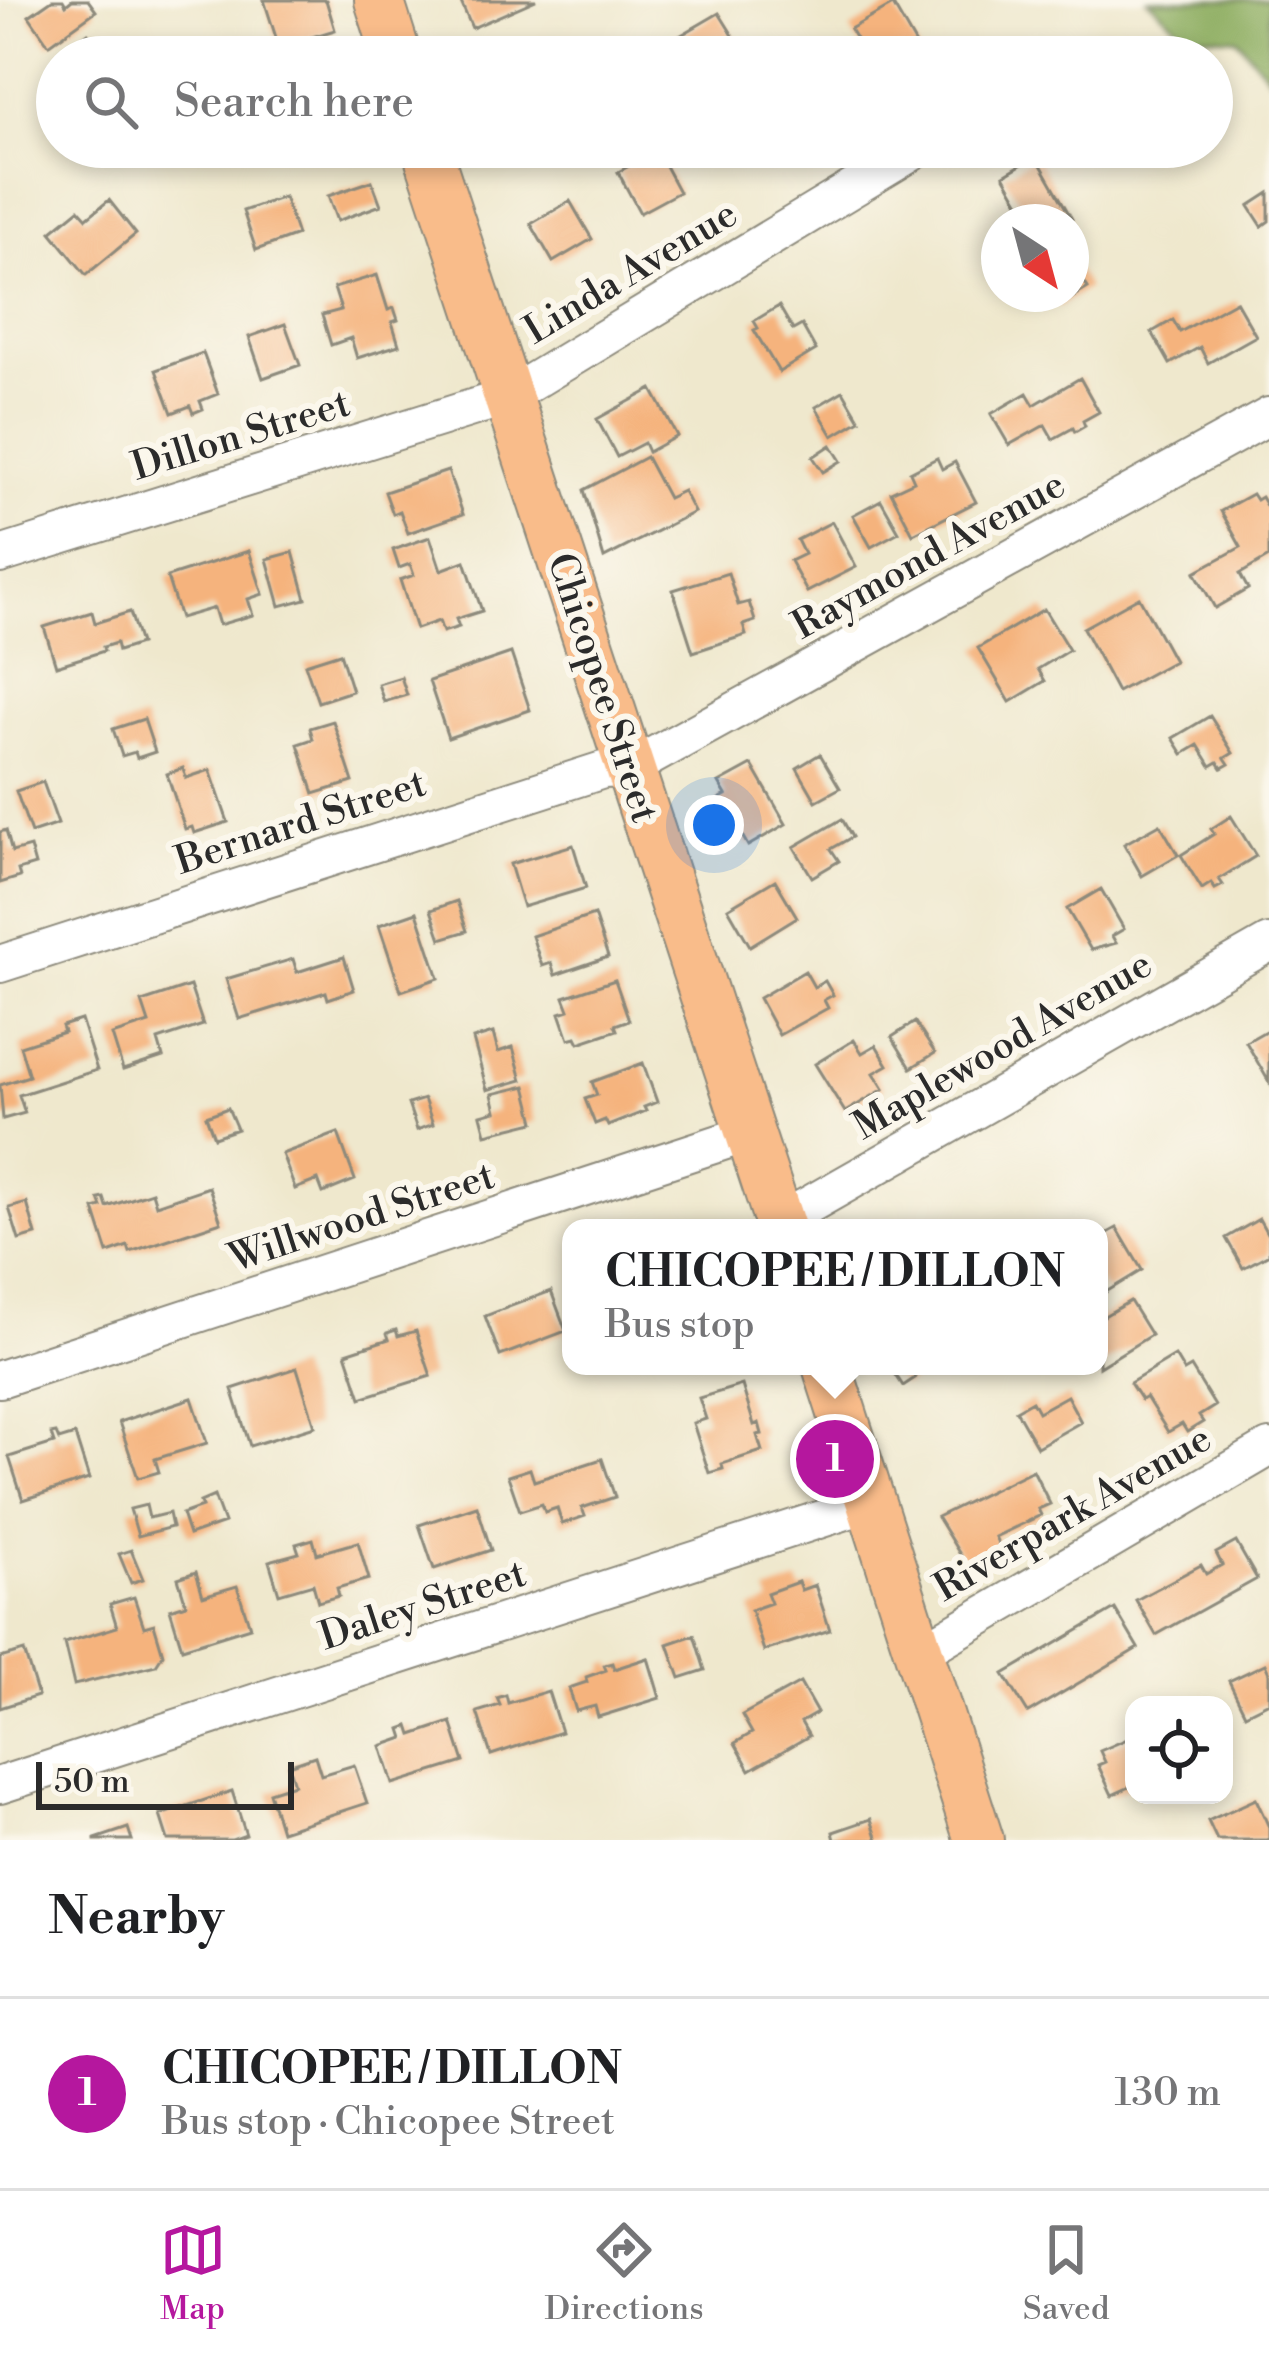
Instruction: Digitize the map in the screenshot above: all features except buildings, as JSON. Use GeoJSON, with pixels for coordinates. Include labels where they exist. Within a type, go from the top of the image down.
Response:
{"type":"FeatureCollection","features":[{"type":"Feature","properties":{"kind":"main road"},"geometry":{"type":"LineString","coordinates":[[379,0],[390,36]]}},
{"type":"Feature","properties":{"kind":"main road","name":"Chicopee Street"},"geometry":{"type":"LineString","coordinates":[[433,168],[778,1219]]}},
{"type":"Feature","properties":{"kind":"main road"},"geometry":{"type":"LineString","coordinates":[[830,1375],[979,1840]]}},
{"type":"Feature","properties":{"kind":"street","name":"Linda Avenue"},"geometry":{"type":"LineString","coordinates":[[507,397],[886,168]]}},
{"type":"Feature","properties":{"kind":"street","name":"Dillon Street"},"geometry":{"type":"LineString","coordinates":[[0,555],[507,397]]}},
{"type":"Feature","properties":{"kind":"street","name":"Raymond Avenue"},"geometry":{"type":"LineString","coordinates":[[629,769],[1269,416]]}},
{"type":"Feature","properties":{"kind":"street","name":"Bernard Street"},"geometry":{"type":"LineString","coordinates":[[0,964],[603,770],[629,769]]}},
{"type":"Feature","properties":{"kind":"street","name":"Maplewood Avenue"},"geometry":{"type":"LineString","coordinates":[[790,1219],[1269,943]]}},
{"type":"Feature","properties":{"kind":"street","name":"Willwood Street"},"geometry":{"type":"LineString","coordinates":[[0,1379],[750,1133]]}},
{"type":"Feature","properties":{"kind":"street","name":"Riverpark Avenue"},"geometry":{"type":"LineString","coordinates":[[919,1653],[1269,1448]]}},
{"type":"Feature","properties":{"kind":"street","name":"Daley Street"},"geometry":{"type":"LineString","coordinates":[[0,1785],[871,1503]]}},
{"type":"Feature","properties":{"kind":"green space"},"geometry":{"type":"Polygon","coordinates":[[[1148,0],[1269,0],[1269,78],[1237,38],[1186,34],[1148,0]]]}},
{"type":"Feature","properties":{"kind":"place","name":"CHICOPEE / DILLON"},"geometry":{"type":"Point","coordinates":[835,1459]}}]}
